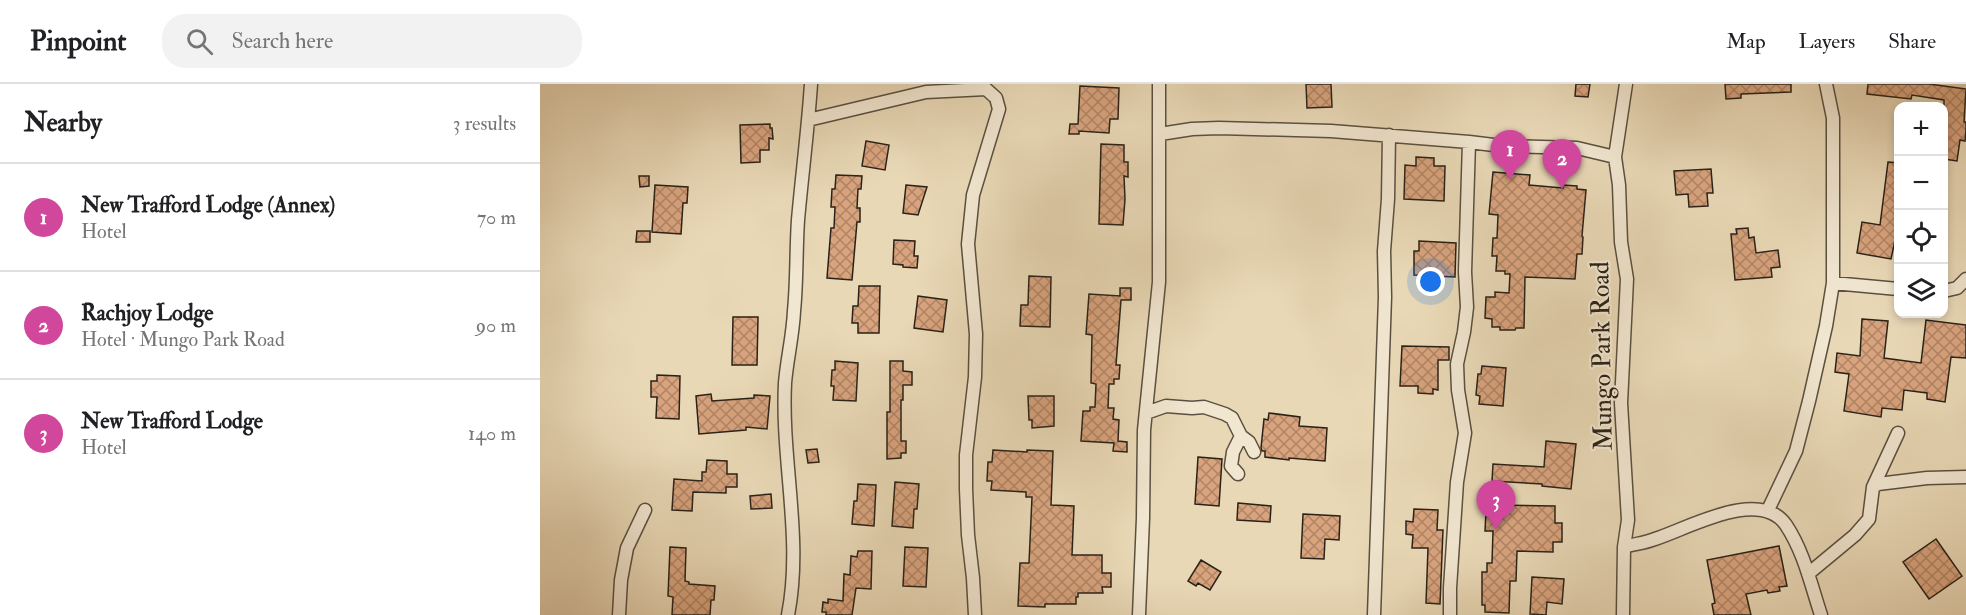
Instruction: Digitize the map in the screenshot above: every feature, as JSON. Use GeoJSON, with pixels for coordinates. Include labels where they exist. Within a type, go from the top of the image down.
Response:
{"type":"FeatureCollection","features":[{"type":"Feature","properties":{"kind":"street"},"geometry":{"type":"LineString","coordinates":[[788,615],[792,598],[792,550],[785,383],[794,312],[798,222],[811,84]]}},
{"type":"Feature","properties":{"kind":"street"},"geometry":{"type":"LineString","coordinates":[[1139,615],[1144,430],[1158,282],[1159,84]]}},
{"type":"Feature","properties":{"kind":"street","name":"Mungo Park Road"},"geometry":{"type":"LineString","coordinates":[[1623,615],[1624,547],[1628,520],[1621,403],[1627,279],[1620,242],[1619,185],[1615,157],[1626,84]]}},
{"type":"Feature","properties":{"kind":"street"},"geometry":{"type":"LineString","coordinates":[[1768,510],[1796,451],[1826,326],[1833,283],[1833,118],[1826,84]]}},
{"type":"Feature","properties":{"kind":"street"},"geometry":{"type":"LineString","coordinates":[[808,120],[926,92],[986,89],[996,98],[999,109],[973,195],[968,244],[976,334],[975,377],[966,455],[966,489],[975,615]]}},
{"type":"Feature","properties":{"kind":"street"},"geometry":{"type":"LineString","coordinates":[[1160,134],[1219,128],[1331,131],[1502,146],[1577,148],[1615,157]]}},
{"type":"Feature","properties":{"kind":"street"},"geometry":{"type":"LineString","coordinates":[[1374,615],[1386,297],[1384,251],[1389,135]]}},
{"type":"Feature","properties":{"kind":"street"},"geometry":{"type":"LineString","coordinates":[[1450,615],[1457,482],[1465,433],[1458,390],[1457,364],[1467,307],[1465,272],[1469,142]]}},
{"type":"Feature","properties":{"kind":"street"},"geometry":{"type":"LineString","coordinates":[[1948,290],[1957,288],[1966,279]]}},
{"type":"Feature","properties":{"kind":"street"},"geometry":{"type":"LineString","coordinates":[[1833,283],[1894,289]]}},
{"type":"Feature","properties":{"kind":"street"},"geometry":{"type":"LineString","coordinates":[[1146,413],[1166,406],[1204,407],[1225,414],[1232,418],[1241,436],[1249,442],[1254,452]]}},
{"type":"Feature","properties":{"kind":"street"},"geometry":{"type":"LineString","coordinates":[[1808,574],[1863,527],[1869,519],[1873,487],[1898,433]]}},
{"type":"Feature","properties":{"kind":"street"},"geometry":{"type":"LineString","coordinates":[[1238,474],[1231,466],[1233,452],[1241,436]]}},
{"type":"Feature","properties":{"kind":"street"},"geometry":{"type":"LineString","coordinates":[[1873,487],[1878,484],[1927,478],[1966,477]]}},
{"type":"Feature","properties":{"kind":"street"},"geometry":{"type":"LineString","coordinates":[[1624,547],[1654,540],[1690,525],[1745,508],[1768,510],[1785,523],[1795,539],[1821,615]]}},
{"type":"Feature","properties":{"kind":"street"},"geometry":{"type":"LineString","coordinates":[[619,615],[621,580],[627,548],[645,510]]}},
{"type":"Feature","properties":{"kind":"building"},"geometry":{"type":"Polygon","coordinates":[[[1306,84],[1331,84],[1332,107],[1307,108],[1306,84]]]}},
{"type":"Feature","properties":{"kind":"building"},"geometry":{"type":"Polygon","coordinates":[[[1576,84],[1590,84],[1588,97],[1575,96],[1576,84]]]}},
{"type":"Feature","properties":{"kind":"building"},"geometry":{"type":"Polygon","coordinates":[[[1725,84],[1791,84],[1791,92],[1741,94],[1741,98],[1726,99],[1725,84]]]}},
{"type":"Feature","properties":{"kind":"building"},"geometry":{"type":"Polygon","coordinates":[[[1868,84],[1929,84],[1966,89],[1965,141],[1960,140],[1957,161],[1948,160],[1948,102],[1912,95],[1911,99],[1867,94],[1868,84]]]}},
{"type":"Feature","properties":{"kind":"building"},"geometry":{"type":"Polygon","coordinates":[[[1080,86],[1119,88],[1118,119],[1110,119],[1109,133],[1079,131],[1079,134],[1069,134],[1070,124],[1078,124],[1080,86]]]}},
{"type":"Feature","properties":{"kind":"building"},"geometry":{"type":"Polygon","coordinates":[[[770,124],[773,139],[769,138],[769,150],[760,150],[760,162],[741,163],[740,125],[770,124]]]}},
{"type":"Feature","properties":{"kind":"building"},"geometry":{"type":"Polygon","coordinates":[[[866,141],[889,145],[885,170],[862,166],[866,141]]]}},
{"type":"Feature","properties":{"kind":"building"},"geometry":{"type":"Polygon","coordinates":[[[1101,144],[1124,145],[1124,162],[1128,162],[1128,177],[1124,176],[1123,225],[1099,224],[1101,144]]]}},
{"type":"Feature","properties":{"kind":"building"},"geometry":{"type":"Polygon","coordinates":[[[1416,157],[1434,158],[1434,166],[1445,166],[1444,201],[1404,199],[1405,165],[1416,166],[1416,157]]]}},
{"type":"Feature","properties":{"kind":"building"},"geometry":{"type":"Polygon","coordinates":[[[1888,162],[1894,163],[1894,245],[1891,259],[1857,253],[1862,222],[1880,225],[1888,162]]]}},
{"type":"Feature","properties":{"kind":"building"},"geometry":{"type":"Polygon","coordinates":[[[1711,169],[1713,193],[1707,193],[1708,206],[1689,207],[1688,194],[1676,195],[1674,171],[1711,169]]]}},
{"type":"Feature","properties":{"kind":"building"},"geometry":{"type":"Polygon","coordinates":[[[1493,172],[1530,175],[1529,185],[1563,188],[1563,185],[1577,186],[1577,189],[1586,190],[1582,254],[1577,254],[1575,279],[1525,277],[1524,328],[1515,330],[1500,330],[1500,327],[1492,327],[1492,319],[1485,318],[1486,297],[1495,297],[1495,292],[1509,293],[1510,274],[1505,274],[1505,271],[1496,271],[1497,256],[1492,256],[1493,238],[1497,238],[1498,215],[1489,214],[1493,172]]]}},
{"type":"Feature","properties":{"kind":"building"},"geometry":{"type":"Polygon","coordinates":[[[836,175],[862,176],[861,189],[858,189],[857,208],[860,208],[860,222],[857,222],[852,280],[827,278],[831,228],[834,228],[835,207],[831,207],[832,189],[835,189],[836,175]]]}},
{"type":"Feature","properties":{"kind":"building"},"geometry":{"type":"Polygon","coordinates":[[[639,176],[649,176],[649,186],[640,187],[639,176]]]}},
{"type":"Feature","properties":{"kind":"building"},"geometry":{"type":"Polygon","coordinates":[[[655,185],[688,187],[687,203],[683,203],[681,234],[652,232],[655,185]]]}},
{"type":"Feature","properties":{"kind":"building"},"geometry":{"type":"Polygon","coordinates":[[[906,185],[927,187],[918,215],[903,213],[906,185]]]}},
{"type":"Feature","properties":{"kind":"building"},"geometry":{"type":"Polygon","coordinates":[[[1748,228],[1749,238],[1754,237],[1756,253],[1778,250],[1780,267],[1771,268],[1772,277],[1735,280],[1731,234],[1737,234],[1736,229],[1748,228]]]}},
{"type":"Feature","properties":{"kind":"building"},"geometry":{"type":"Polygon","coordinates":[[[637,231],[650,231],[650,242],[636,242],[637,231]]]}},
{"type":"Feature","properties":{"kind":"building"},"geometry":{"type":"Polygon","coordinates":[[[894,240],[915,241],[914,256],[918,256],[917,268],[893,264],[894,240]]]}},
{"type":"Feature","properties":{"kind":"building"},"geometry":{"type":"Polygon","coordinates":[[[1419,241],[1456,243],[1455,277],[1414,275],[1414,251],[1419,251],[1419,241]]]}},
{"type":"Feature","properties":{"kind":"building"},"geometry":{"type":"Polygon","coordinates":[[[1029,276],[1051,277],[1050,327],[1020,326],[1021,305],[1028,305],[1029,276]]]}},
{"type":"Feature","properties":{"kind":"building"},"geometry":{"type":"Polygon","coordinates":[[[859,286],[880,286],[879,333],[858,333],[858,323],[852,323],[853,306],[858,306],[859,286]]]}},
{"type":"Feature","properties":{"kind":"building"},"geometry":{"type":"Polygon","coordinates":[[[1120,288],[1131,288],[1131,300],[1121,300],[1116,365],[1120,365],[1119,379],[1114,379],[1114,384],[1109,384],[1108,408],[1114,408],[1113,419],[1119,420],[1118,441],[1127,442],[1127,452],[1113,451],[1114,443],[1081,441],[1083,411],[1090,411],[1090,407],[1095,407],[1096,384],[1091,383],[1092,335],[1086,334],[1089,294],[1120,296],[1120,288]]]}},
{"type":"Feature","properties":{"kind":"building"},"geometry":{"type":"Polygon","coordinates":[[[918,296],[947,300],[943,332],[914,328],[918,296]]]}},
{"type":"Feature","properties":{"kind":"building"},"geometry":{"type":"Polygon","coordinates":[[[733,317],[758,317],[757,365],[732,365],[733,317]]]}},
{"type":"Feature","properties":{"kind":"building"},"geometry":{"type":"Polygon","coordinates":[[[1862,319],[1888,321],[1884,358],[1921,363],[1926,320],[1966,325],[1966,358],[1951,357],[1945,402],[1927,399],[1927,393],[1904,390],[1902,410],[1882,408],[1881,417],[1844,411],[1849,374],[1835,372],[1837,353],[1860,356],[1862,319]]]}},
{"type":"Feature","properties":{"kind":"building"},"geometry":{"type":"Polygon","coordinates":[[[1402,346],[1449,347],[1449,360],[1438,360],[1438,390],[1433,389],[1433,394],[1418,393],[1418,386],[1400,386],[1402,346]]]}},
{"type":"Feature","properties":{"kind":"building"},"geometry":{"type":"Polygon","coordinates":[[[835,361],[858,363],[856,401],[833,400],[834,386],[831,386],[835,361]]]}},
{"type":"Feature","properties":{"kind":"building"},"geometry":{"type":"Polygon","coordinates":[[[890,361],[903,361],[903,371],[912,372],[912,385],[903,385],[903,400],[901,400],[901,441],[906,441],[906,453],[901,453],[901,458],[887,459],[887,412],[890,412],[890,361]]]}},
{"type":"Feature","properties":{"kind":"building"},"geometry":{"type":"Polygon","coordinates":[[[1482,366],[1506,368],[1503,406],[1479,404],[1480,396],[1476,395],[1478,374],[1481,374],[1482,366]]]}},
{"type":"Feature","properties":{"kind":"building"},"geometry":{"type":"Polygon","coordinates":[[[657,375],[680,376],[679,419],[656,418],[657,397],[651,397],[651,381],[657,381],[657,375]]]}},
{"type":"Feature","properties":{"kind":"building"},"geometry":{"type":"Polygon","coordinates":[[[711,394],[712,401],[754,398],[754,395],[770,396],[767,429],[746,427],[746,430],[699,434],[696,396],[711,394]]]}},
{"type":"Feature","properties":{"kind":"building"},"geometry":{"type":"Polygon","coordinates":[[[1028,396],[1054,396],[1054,426],[1032,428],[1032,420],[1029,420],[1028,396]]]}},
{"type":"Feature","properties":{"kind":"building"},"geometry":{"type":"Polygon","coordinates":[[[1269,413],[1300,417],[1299,426],[1327,428],[1325,461],[1265,457],[1265,451],[1261,448],[1264,419],[1268,420],[1269,413]]]}},
{"type":"Feature","properties":{"kind":"building"},"geometry":{"type":"Polygon","coordinates":[[[1546,441],[1576,444],[1571,489],[1542,486],[1542,484],[1492,481],[1493,464],[1544,467],[1546,441]]]}},
{"type":"Feature","properties":{"kind":"building"},"geometry":{"type":"Polygon","coordinates":[[[817,449],[819,462],[808,463],[806,450],[817,449]]]}},
{"type":"Feature","properties":{"kind":"building"},"geometry":{"type":"Polygon","coordinates":[[[993,450],[1053,451],[1051,505],[1074,506],[1072,555],[1102,555],[1102,573],[1111,573],[1111,587],[1102,587],[1103,593],[1078,593],[1076,604],[1045,604],[1045,607],[1018,606],[1020,563],[1029,563],[1032,497],[1026,497],[1026,492],[991,490],[992,481],[987,481],[988,462],[992,462],[993,450]]]}},
{"type":"Feature","properties":{"kind":"building"},"geometry":{"type":"Polygon","coordinates":[[[1198,457],[1222,459],[1219,506],[1195,504],[1198,457]]]}},
{"type":"Feature","properties":{"kind":"building"},"geometry":{"type":"Polygon","coordinates":[[[707,460],[727,461],[727,474],[737,474],[737,487],[726,487],[726,493],[693,492],[692,511],[672,510],[674,479],[702,481],[702,472],[706,472],[707,460]]]}},
{"type":"Feature","properties":{"kind":"building"},"geometry":{"type":"Polygon","coordinates":[[[895,482],[919,484],[913,528],[892,526],[895,482]]]}},
{"type":"Feature","properties":{"kind":"building"},"geometry":{"type":"Polygon","coordinates":[[[858,484],[876,485],[874,526],[852,524],[858,484]]]}},
{"type":"Feature","properties":{"kind":"building"},"geometry":{"type":"Polygon","coordinates":[[[771,494],[772,508],[751,509],[750,496],[771,494]]]}},
{"type":"Feature","properties":{"kind":"building"},"geometry":{"type":"Polygon","coordinates":[[[1238,503],[1271,506],[1270,522],[1237,520],[1238,503]]]}},
{"type":"Feature","properties":{"kind":"building"},"geometry":{"type":"Polygon","coordinates":[[[1493,505],[1555,506],[1555,523],[1562,523],[1562,542],[1553,542],[1553,552],[1517,551],[1516,581],[1510,581],[1509,613],[1485,612],[1485,605],[1482,605],[1482,572],[1487,572],[1487,563],[1492,563],[1493,531],[1485,531],[1486,512],[1493,513],[1493,505]]]}},
{"type":"Feature","properties":{"kind":"building"},"geometry":{"type":"Polygon","coordinates":[[[1414,509],[1438,510],[1437,530],[1443,530],[1440,604],[1426,603],[1428,548],[1412,548],[1413,535],[1406,534],[1406,521],[1413,522],[1414,509]]]}},
{"type":"Feature","properties":{"kind":"building"},"geometry":{"type":"Polygon","coordinates":[[[1303,514],[1340,516],[1339,540],[1325,539],[1324,559],[1301,558],[1303,514]]]}},
{"type":"Feature","properties":{"kind":"building"},"geometry":{"type":"Polygon","coordinates":[[[1936,539],[1962,576],[1929,599],[1903,562],[1936,539]]]}},
{"type":"Feature","properties":{"kind":"building"},"geometry":{"type":"Polygon","coordinates":[[[1779,546],[1787,586],[1779,587],[1780,591],[1768,593],[1767,590],[1746,594],[1751,615],[1714,615],[1712,604],[1715,603],[1707,560],[1779,546]]]}},
{"type":"Feature","properties":{"kind":"building"},"geometry":{"type":"Polygon","coordinates":[[[670,547],[686,548],[685,581],[689,584],[715,586],[710,615],[672,615],[673,597],[668,596],[670,547]]]}},
{"type":"Feature","properties":{"kind":"building"},"geometry":{"type":"Polygon","coordinates":[[[905,547],[928,548],[926,587],[903,586],[905,547]]]}},
{"type":"Feature","properties":{"kind":"building"},"geometry":{"type":"Polygon","coordinates":[[[858,551],[872,551],[871,589],[856,588],[852,615],[826,615],[826,612],[822,612],[823,602],[828,603],[828,599],[843,601],[844,574],[850,575],[851,556],[857,557],[858,551]]]}},
{"type":"Feature","properties":{"kind":"building"},"geometry":{"type":"Polygon","coordinates":[[[1201,560],[1221,572],[1210,590],[1198,583],[1196,586],[1188,581],[1201,560]]]}},
{"type":"Feature","properties":{"kind":"building"},"geometry":{"type":"Polygon","coordinates":[[[1532,577],[1564,579],[1562,604],[1547,602],[1546,615],[1530,614],[1532,577]]]}},
{"type":"Feature","properties":{"kind":"place","name":"New Trafford Lodge (Annex)"},"geometry":{"type":"Point","coordinates":[1510,180]}},
{"type":"Feature","properties":{"kind":"place","name":"Rachjoy Lodge"},"geometry":{"type":"Point","coordinates":[1562,189]}},
{"type":"Feature","properties":{"kind":"place","name":"New Trafford Lodge"},"geometry":{"type":"Point","coordinates":[1496,530]}}]}
